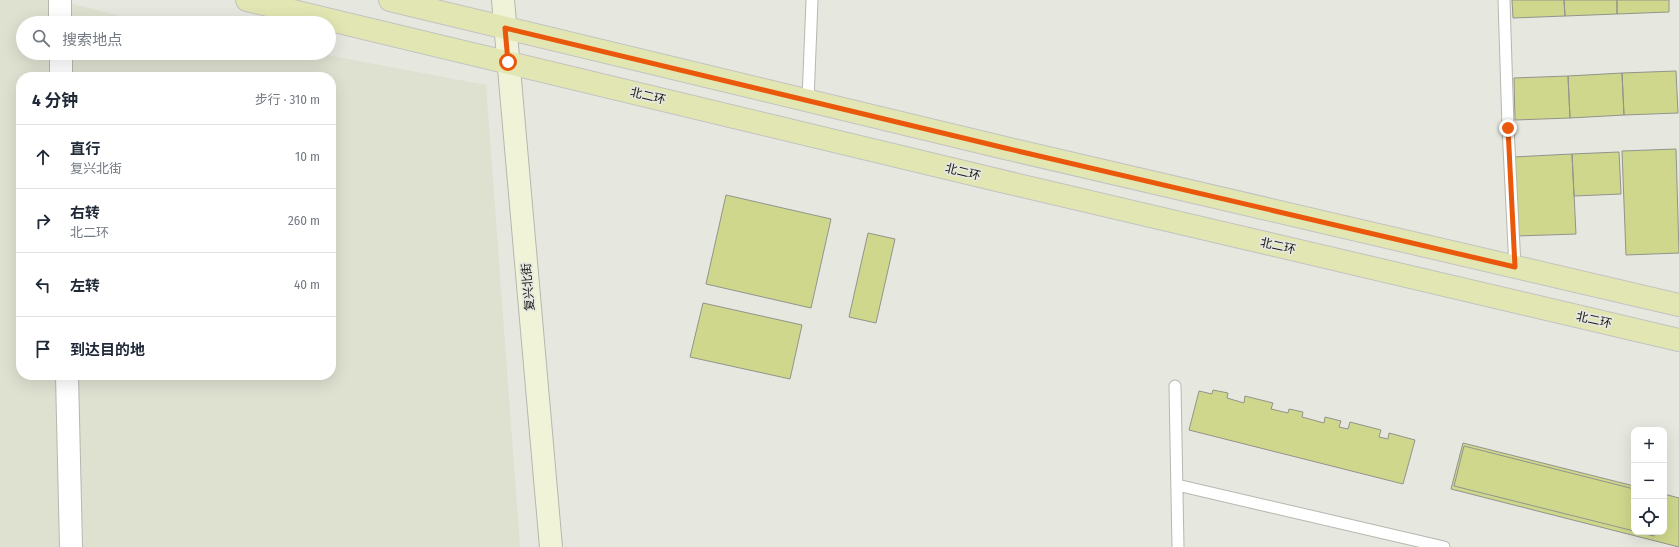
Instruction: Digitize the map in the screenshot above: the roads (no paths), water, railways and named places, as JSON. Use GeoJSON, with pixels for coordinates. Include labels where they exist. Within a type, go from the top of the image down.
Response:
{"type":"FeatureCollection","features":[{"type":"Feature","properties":{"kind":"main road","name":"北二环"},"geometry":{"type":"LineString","coordinates":[[247,0],[314,16]]}},
{"type":"Feature","properties":{"kind":"main road"},"geometry":{"type":"LineString","coordinates":[[390,0],[1679,305]]}},
{"type":"Feature","properties":{"kind":"main road","name":"复兴北街"},"geometry":{"type":"LineString","coordinates":[[503,0],[551,547]]}},
{"type":"Feature","properties":{"kind":"main road","name":"北二环"},"geometry":{"type":"LineString","coordinates":[[336,21],[997,180],[1679,340]]}},
{"type":"Feature","properties":{"kind":"street"},"geometry":{"type":"LineString","coordinates":[[60,0],[60,16]]}},
{"type":"Feature","properties":{"kind":"street"},"geometry":{"type":"LineString","coordinates":[[61,60],[61,72]]}},
{"type":"Feature","properties":{"kind":"street"},"geometry":{"type":"LineString","coordinates":[[67,380],[71,547]]}},
{"type":"Feature","properties":{"kind":"lane"},"geometry":{"type":"LineString","coordinates":[[808,100],[812,0]]}},
{"type":"Feature","properties":{"kind":"lane"},"geometry":{"type":"LineString","coordinates":[[1504,0],[1508,128],[1515,267]]}},
{"type":"Feature","properties":{"kind":"lane"},"geometry":{"type":"LineString","coordinates":[[1175,386],[1178,547]]}},
{"type":"Feature","properties":{"kind":"lane"},"geometry":{"type":"LineString","coordinates":[[1177,485],[1444,547]]}}]}
